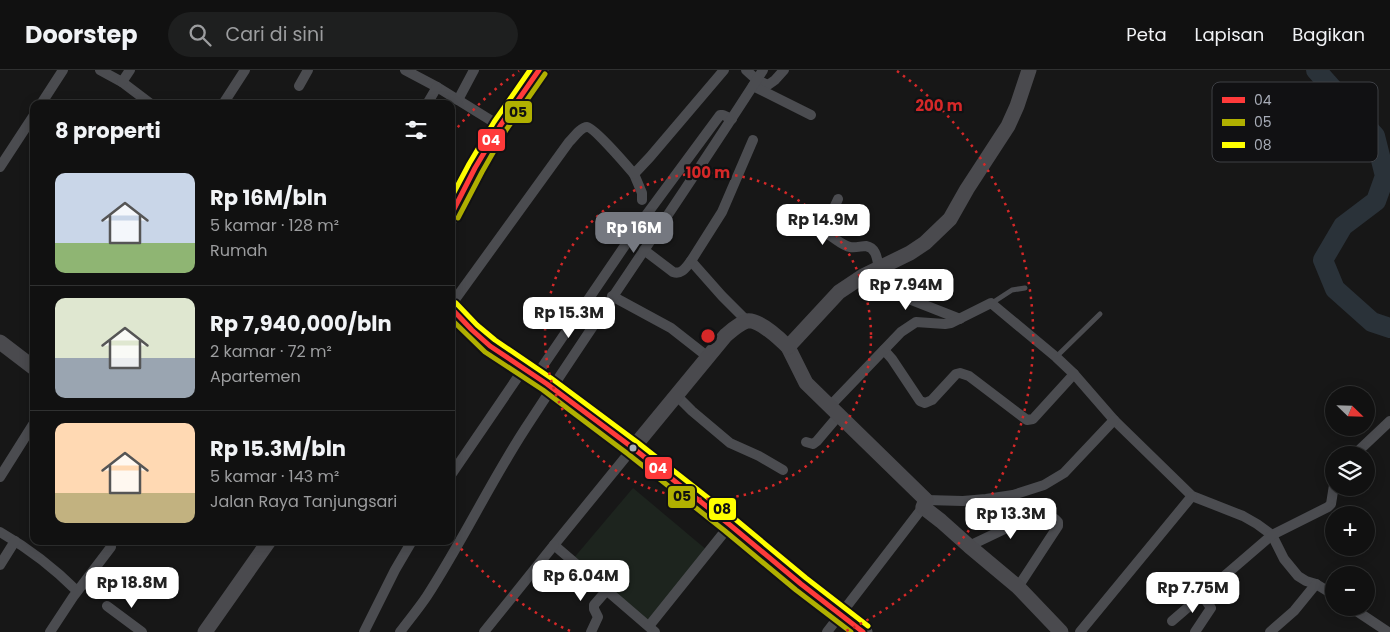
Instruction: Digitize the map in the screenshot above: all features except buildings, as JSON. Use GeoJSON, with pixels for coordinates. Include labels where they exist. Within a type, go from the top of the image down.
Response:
{"type":"FeatureCollection","features":[{"type":"Feature","properties":{"kind":"highway"},"geometry":{"type":"LineString","coordinates":[[455,207],[500,126],[540,70]]}},
{"type":"Feature","properties":{"kind":"highway"},"geometry":{"type":"LineString","coordinates":[[455,311],[490,346],[541,380],[633,448],[863,632]]}},
{"type":"Feature","properties":{"kind":"street"},"geometry":{"type":"LineString","coordinates":[[44,100],[63,70]]}},
{"type":"Feature","properties":{"kind":"street"},"geometry":{"type":"LineString","coordinates":[[100,70],[122,82],[146,100]]}},
{"type":"Feature","properties":{"kind":"street"},"geometry":{"type":"LineString","coordinates":[[122,82],[130,70]]}},
{"type":"Feature","properties":{"kind":"street"},"geometry":{"type":"LineString","coordinates":[[226,100],[245,70]]}},
{"type":"Feature","properties":{"kind":"street"},"geometry":{"type":"LineString","coordinates":[[299,86],[308,70]]}},
{"type":"Feature","properties":{"kind":"street"},"geometry":{"type":"LineString","coordinates":[[405,70],[500,126]]}},
{"type":"Feature","properties":{"kind":"street"},"geometry":{"type":"LineString","coordinates":[[458,100],[474,70]]}},
{"type":"Feature","properties":{"kind":"street"},"geometry":{"type":"LineString","coordinates":[[634,174],[724,70]]}},
{"type":"Feature","properties":{"kind":"street"},"geometry":{"type":"LineString","coordinates":[[746,70],[755,83],[811,115]]}},
{"type":"Feature","properties":{"kind":"street"},"geometry":{"type":"LineString","coordinates":[[400,632],[426,597],[511,451],[763,70]]}},
{"type":"Feature","properties":{"kind":"street"},"geometry":{"type":"LineString","coordinates":[[755,83],[768,85],[784,70]]}},
{"type":"Feature","properties":{"kind":"street"},"geometry":{"type":"LineString","coordinates":[[788,347],[839,292],[872,272],[910,253],[950,220],[967,189],[1008,126],[1017,106],[1028,70]]}},
{"type":"Feature","properties":{"kind":"street"},"geometry":{"type":"LineString","coordinates":[[429,100],[436,87]]}},
{"type":"Feature","properties":{"kind":"street"},"geometry":{"type":"LineString","coordinates":[[455,469],[541,380],[641,222],[720,115],[732,119]]}},
{"type":"Feature","properties":{"kind":"street"},"geometry":{"type":"LineString","coordinates":[[0,167],[30,121]]}},
{"type":"Feature","properties":{"kind":"street"},"geometry":{"type":"LineString","coordinates":[[455,301],[564,149],[586,126],[594,130],[634,174],[642,193],[642,200]]}},
{"type":"Feature","properties":{"kind":"street"},"geometry":{"type":"LineString","coordinates":[[644,250],[678,274],[692,261],[722,212],[752,140]]}},
{"type":"Feature","properties":{"kind":"street"},"geometry":{"type":"LineString","coordinates":[[838,199],[827,228],[828,233],[846,246],[857,248],[866,246],[872,249],[876,253],[872,272]]}},
{"type":"Feature","properties":{"kind":"street"},"geometry":{"type":"LineString","coordinates":[[692,261],[722,296],[747,321],[754,322],[773,332],[788,347],[806,384],[835,410],[941,520],[1018,587],[1061,632]]}},
{"type":"Feature","properties":{"kind":"street"},"geometry":{"type":"LineString","coordinates":[[872,272],[904,297],[960,319]]}},
{"type":"Feature","properties":{"kind":"street"},"geometry":{"type":"LineString","coordinates":[[612,296],[671,328],[708,357]]}},
{"type":"Feature","properties":{"kind":"street"},"geometry":{"type":"LineString","coordinates":[[806,442],[813,444],[818,441],[835,410],[901,332],[916,322],[951,323],[991,303],[1056,356],[1114,420],[1192,496],[1243,516],[1272,535],[1284,558],[1298,576],[1325,590]]}},
{"type":"Feature","properties":{"kind":"street"},"geometry":{"type":"LineString","coordinates":[[484,632],[726,335],[747,321]]}},
{"type":"Feature","properties":{"kind":"street"},"geometry":{"type":"LineString","coordinates":[[0,342],[30,365]]}},
{"type":"Feature","properties":{"kind":"street"},"geometry":{"type":"LineString","coordinates":[[884,350],[920,401],[928,402],[956,374],[963,374],[969,376],[1027,420],[1033,419],[1074,374]]}},
{"type":"Feature","properties":{"kind":"street"},"geometry":{"type":"LineString","coordinates":[[676,395],[730,443],[783,470]]}},
{"type":"Feature","properties":{"kind":"street"},"geometry":{"type":"LineString","coordinates":[[826,632],[925,504],[986,499],[1044,485],[1064,473],[1114,420]]}},
{"type":"Feature","properties":{"kind":"street"},"geometry":{"type":"LineString","coordinates":[[1364,446],[1390,421]]}},
{"type":"Feature","properties":{"kind":"street"},"geometry":{"type":"LineString","coordinates":[[0,477],[30,430]]}},
{"type":"Feature","properties":{"kind":"street"},"geometry":{"type":"LineString","coordinates":[[1080,632],[1192,496]]}},
{"type":"Feature","properties":{"kind":"street"},"geometry":{"type":"LineString","coordinates":[[1172,621],[1272,535],[1328,507],[1331,504],[1332,496]]}},
{"type":"Feature","properties":{"kind":"street"},"geometry":{"type":"LineString","coordinates":[[969,546],[1013,525],[1054,519],[1058,522],[1058,526],[1018,587]]}},
{"type":"Feature","properties":{"kind":"street"},"geometry":{"type":"LineString","coordinates":[[554,545],[652,629],[730,525]]}},
{"type":"Feature","properties":{"kind":"street"},"geometry":{"type":"LineString","coordinates":[[0,532],[27,549],[64,578],[77,591]]}},
{"type":"Feature","properties":{"kind":"street"},"geometry":{"type":"LineString","coordinates":[[0,565],[15,541]]}},
{"type":"Feature","properties":{"kind":"street"},"geometry":{"type":"LineString","coordinates":[[205,632],[264,545]]}},
{"type":"Feature","properties":{"kind":"street"},"geometry":{"type":"LineString","coordinates":[[364,632],[410,545]]}},
{"type":"Feature","properties":{"kind":"street"},"geometry":{"type":"LineString","coordinates":[[50,632],[77,591],[111,547]]}},
{"type":"Feature","properties":{"kind":"street"},"geometry":{"type":"LineString","coordinates":[[1270,632],[1294,611],[1316,584]]}},
{"type":"Feature","properties":{"kind":"street"},"geometry":{"type":"LineString","coordinates":[[591,632],[598,617],[594,605],[607,590]]}},
{"type":"Feature","properties":{"kind":"street"},"geometry":{"type":"LineString","coordinates":[[1195,632],[1211,608],[1202,595]]}},
{"type":"Feature","properties":{"kind":"street"},"geometry":{"type":"LineString","coordinates":[[107,606],[142,632]]}},
{"type":"Feature","properties":{"kind":"street"},"geometry":{"type":"LineString","coordinates":[[1364,616],[1388,632]]}},
{"type":"Feature","properties":{"kind":"lane"},"geometry":{"type":"LineString","coordinates":[[991,303],[1012,290],[1025,288]]}},
{"type":"Feature","properties":{"kind":"lane"},"geometry":{"type":"LineString","coordinates":[[1056,356],[1100,314]]}},
{"type":"Feature","properties":{"kind":"shaded area"},"geometry":{"type":"Polygon","coordinates":[[[633,488],[708,551],[648,622],[573,559],[633,488]]]}},
{"type":"Feature","properties":{"kind":"waterway"},"geometry":{"type":"LineString","coordinates":[[1316,70],[1327,82]]}},
{"type":"Feature","properties":{"kind":"waterway"},"geometry":{"type":"LineString","coordinates":[[1378,148],[1385,176],[1376,201],[1343,226],[1323,260],[1335,289],[1372,322],[1390,328]]}},
{"type":"Feature","properties":{"kind":"transit line","name":"08"},"geometry":{"type":"LineString","coordinates":[[455,190],[494,122],[530,70]]}},
{"type":"Feature","properties":{"kind":"transit line","name":"04"},"geometry":{"type":"LineString","coordinates":[[455,207],[500,126],[539,70]]}},
{"type":"Feature","properties":{"kind":"transit line","name":"05"},"geometry":{"type":"LineString","coordinates":[[458,218],[506,130],[545,74]]}},
{"type":"Feature","properties":{"kind":"transit line","name":"08"},"geometry":{"type":"LineString","coordinates":[[456,303],[477,325],[495,340],[551,378],[637,442],[868,626]]}},
{"type":"Feature","properties":{"kind":"transit line","name":"04"},"geometry":{"type":"LineString","coordinates":[[455,312],[490,346],[547,384],[633,448],[863,632]]}},
{"type":"Feature","properties":{"kind":"transit line","name":"05"},"geometry":{"type":"LineString","coordinates":[[455,323],[485,352],[543,390],[628,454],[851,632]]}}]}
